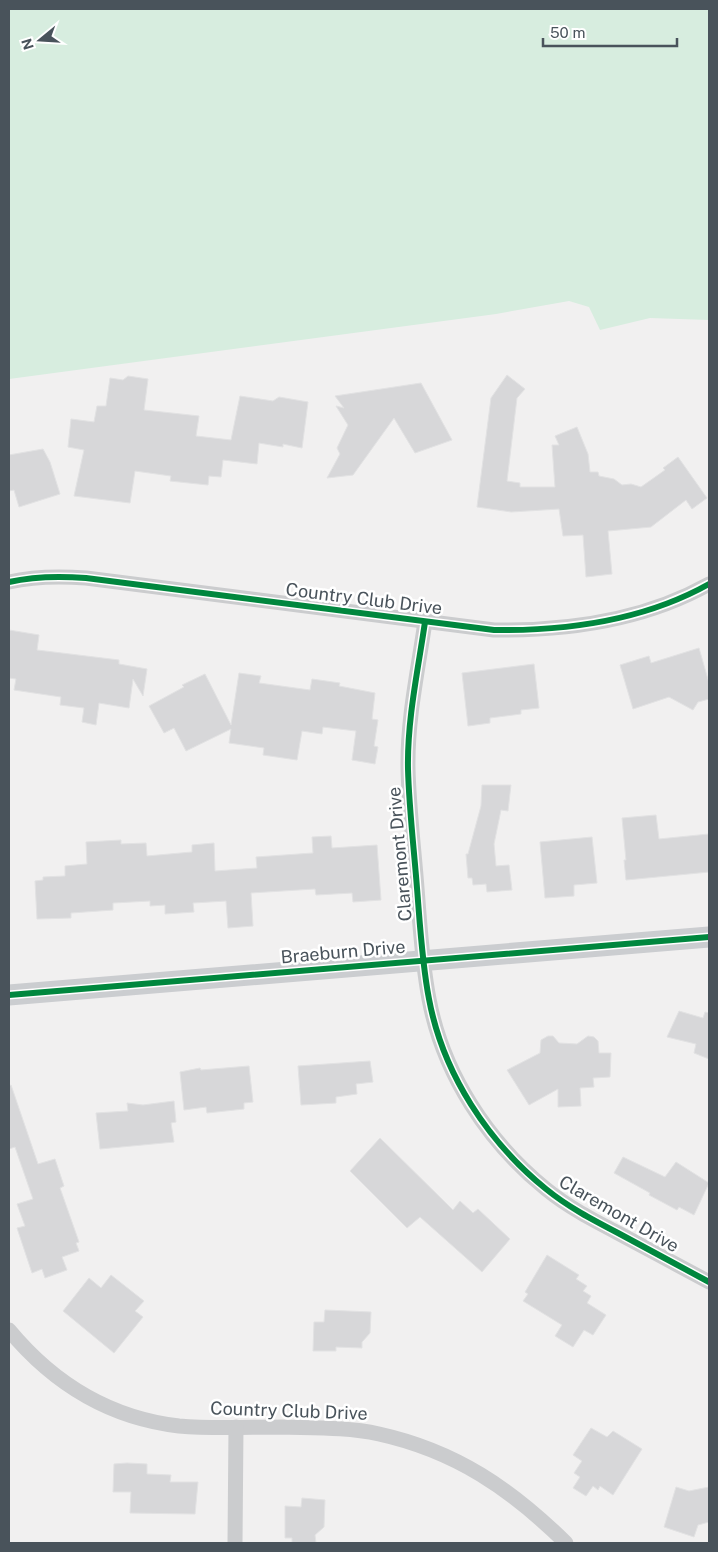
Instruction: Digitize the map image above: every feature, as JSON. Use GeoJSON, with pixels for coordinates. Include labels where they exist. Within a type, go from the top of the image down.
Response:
{"type":"FeatureCollection","features":[{"type":"Feature","properties":{"kind":"street","name":"Country Club Drive"},"geometry":{"type":"LineString","coordinates":[[9,582],[30,577],[61,576],[86,578],[494,630],[537,630],[580,626],[622,618],[663,605],[709,584]]}},
{"type":"Feature","properties":{"kind":"street","name":"Claremont Drive"},"geometry":{"type":"LineString","coordinates":[[424,622],[410,733],[408,768],[423,960],[429,1000],[449,1062],[468,1101],[497,1141],[517,1163],[547,1190],[580,1212],[709,1282]]}},
{"type":"Feature","properties":{"kind":"street","name":"Braeburn Drive"},"geometry":{"type":"LineString","coordinates":[[9,995],[709,937]]}},
{"type":"Feature","properties":{"kind":"street","name":"Country Club Drive"},"geometry":{"type":"LineString","coordinates":[[9,1330],[29,1354],[75,1391],[106,1406],[142,1419],[180,1426],[345,1429],[379,1434],[417,1444],[454,1459],[489,1478],[512,1494],[566,1543]]}},
{"type":"Feature","properties":{"kind":"street"},"geometry":{"type":"LineString","coordinates":[[235,1543],[236,1427]]}},
{"type":"Feature","properties":{"kind":"street"},"geometry":{"type":"LineString","coordinates":[[552,1530],[570,1543]]}},
{"type":"Feature","properties":{"kind":"green space"},"geometry":{"type":"Polygon","coordinates":[[[9,9],[709,9],[709,320],[650,318],[600,330],[589,307],[569,301],[496,314],[9,379],[9,9]]]}},
{"type":"Feature","properties":{"kind":"building"},"geometry":{"type":"Polygon","coordinates":[[[507,375],[525,389],[517,398],[507,481],[520,483],[520,487],[555,487],[552,445],[559,445],[555,436],[577,427],[588,454],[590,472],[598,472],[599,476],[614,479],[622,485],[631,484],[641,487],[665,470],[663,468],[678,457],[707,498],[692,509],[686,500],[651,527],[608,531],[612,574],[586,577],[583,535],[563,536],[559,509],[511,512],[477,507],[491,398],[507,375]]]}},
{"type":"Feature","properties":{"kind":"building"},"geometry":{"type":"Polygon","coordinates":[[[128,376],[148,379],[144,410],[199,416],[196,436],[231,440],[240,396],[273,401],[279,397],[308,402],[302,448],[283,444],[283,447],[259,443],[257,464],[223,460],[221,477],[209,476],[208,485],[170,481],[171,476],[135,471],[130,503],[74,496],[84,450],[68,447],[71,419],[94,422],[97,406],[106,406],[110,378],[123,380],[128,376]]]}},
{"type":"Feature","properties":{"kind":"building"},"geometry":{"type":"Polygon","coordinates":[[[421,383],[452,440],[415,453],[394,418],[353,475],[327,478],[340,454],[337,448],[348,425],[336,406],[344,408],[335,396],[421,383]]]}},
{"type":"Feature","properties":{"kind":"building"},"geometry":{"type":"Polygon","coordinates":[[[43,449],[50,462],[60,494],[19,507],[14,490],[9,491],[9,455],[43,449]]]}},
{"type":"Feature","properties":{"kind":"building"},"geometry":{"type":"Polygon","coordinates":[[[9,630],[39,635],[37,650],[119,660],[119,664],[147,669],[143,696],[133,679],[129,708],[99,703],[96,725],[82,722],[84,708],[60,705],[61,697],[14,690],[16,679],[9,678],[9,630]]]}},
{"type":"Feature","properties":{"kind":"building"},"geometry":{"type":"Polygon","coordinates":[[[699,648],[709,683],[709,699],[698,702],[693,710],[669,697],[633,709],[620,665],[649,656],[651,663],[699,648]]]}},
{"type":"Feature","properties":{"kind":"building"},"geometry":{"type":"Polygon","coordinates":[[[534,664],[539,708],[521,710],[521,714],[490,718],[490,723],[468,726],[462,673],[534,664]]]}},
{"type":"Feature","properties":{"kind":"building"},"geometry":{"type":"Polygon","coordinates":[[[239,673],[261,676],[259,683],[310,690],[312,679],[340,683],[339,686],[375,693],[372,719],[378,720],[374,746],[378,747],[375,764],[352,760],[356,731],[323,727],[322,734],[302,731],[297,760],[263,755],[264,748],[229,743],[231,729],[186,751],[174,728],[164,733],[149,706],[184,687],[182,685],[205,674],[231,725],[239,673]]]}},
{"type":"Feature","properties":{"kind":"building"},"geometry":{"type":"Polygon","coordinates":[[[482,785],[511,785],[508,811],[501,810],[494,844],[496,866],[509,865],[512,890],[487,892],[486,884],[473,885],[472,878],[468,878],[466,854],[468,854],[481,806],[482,785]]]}},
{"type":"Feature","properties":{"kind":"building"},"geometry":{"type":"Polygon","coordinates":[[[656,815],[659,839],[709,834],[709,872],[626,880],[622,818],[656,815]]]}},
{"type":"Feature","properties":{"kind":"building"},"geometry":{"type":"Polygon","coordinates":[[[331,836],[332,848],[377,845],[381,900],[353,902],[352,893],[316,895],[315,889],[251,893],[253,926],[228,928],[226,901],[193,903],[194,912],[165,914],[165,905],[150,906],[150,901],[113,903],[113,910],[71,913],[71,918],[37,919],[35,881],[43,880],[43,877],[65,876],[65,866],[87,864],[86,842],[121,840],[121,844],[146,843],[147,856],[192,852],[192,845],[214,843],[215,871],[257,868],[256,857],[313,853],[312,837],[331,836]]]}},
{"type":"Feature","properties":{"kind":"building"},"geometry":{"type":"Polygon","coordinates":[[[592,837],[597,883],[574,885],[574,896],[545,898],[540,842],[592,837]]]}},
{"type":"Feature","properties":{"kind":"building"},"geometry":{"type":"Polygon","coordinates":[[[679,1011],[703,1018],[705,1012],[709,1013],[709,1059],[694,1053],[696,1044],[667,1037],[679,1011]]]}},
{"type":"Feature","properties":{"kind":"building"},"geometry":{"type":"Polygon","coordinates":[[[548,1036],[553,1036],[559,1043],[577,1044],[588,1036],[594,1037],[598,1041],[599,1053],[611,1053],[610,1077],[593,1078],[594,1087],[580,1088],[581,1106],[558,1107],[558,1089],[529,1105],[507,1070],[540,1053],[541,1040],[548,1036]]]}},
{"type":"Feature","properties":{"kind":"building"},"geometry":{"type":"Polygon","coordinates":[[[370,1061],[373,1082],[356,1084],[357,1094],[336,1097],[336,1103],[301,1105],[298,1066],[370,1061]]]}},
{"type":"Feature","properties":{"kind":"building"},"geometry":{"type":"Polygon","coordinates":[[[249,1066],[253,1102],[244,1103],[244,1109],[207,1113],[206,1107],[184,1110],[180,1072],[200,1068],[201,1070],[249,1066]]]}},
{"type":"Feature","properties":{"kind":"building"},"geometry":{"type":"Polygon","coordinates":[[[11,1085],[38,1164],[55,1159],[64,1186],[60,1188],[79,1242],[76,1243],[79,1251],[62,1257],[67,1270],[45,1278],[42,1269],[32,1273],[17,1228],[25,1226],[17,1204],[33,1199],[15,1147],[9,1149],[9,1086],[11,1085]]]}},
{"type":"Feature","properties":{"kind":"building"},"geometry":{"type":"Polygon","coordinates":[[[174,1101],[176,1122],[171,1123],[174,1142],[100,1149],[96,1113],[128,1111],[127,1103],[143,1105],[174,1101]]]}},
{"type":"Feature","properties":{"kind":"building"},"geometry":{"type":"Polygon","coordinates":[[[380,1138],[453,1210],[460,1201],[473,1213],[478,1209],[510,1239],[482,1272],[420,1217],[407,1228],[350,1171],[380,1138]]]}},
{"type":"Feature","properties":{"kind":"building"},"geometry":{"type":"Polygon","coordinates":[[[623,1157],[665,1177],[676,1162],[709,1183],[694,1215],[679,1207],[677,1210],[614,1173],[623,1157]]]}},
{"type":"Feature","properties":{"kind":"building"},"geometry":{"type":"Polygon","coordinates":[[[547,1255],[579,1275],[576,1279],[587,1286],[583,1291],[591,1296],[587,1303],[606,1315],[593,1335],[584,1330],[573,1347],[555,1336],[562,1325],[523,1301],[528,1294],[525,1292],[547,1255]]]}},
{"type":"Feature","properties":{"kind":"building"},"geometry":{"type":"Polygon","coordinates":[[[111,1275],[144,1301],[135,1311],[143,1317],[114,1353],[63,1311],[89,1278],[101,1288],[111,1275]]]}},
{"type":"Feature","properties":{"kind":"building"},"geometry":{"type":"Polygon","coordinates":[[[325,1310],[371,1312],[370,1333],[362,1342],[362,1348],[336,1347],[336,1351],[313,1351],[314,1322],[324,1322],[325,1310]]]}},
{"type":"Feature","properties":{"kind":"building"},"geometry":{"type":"Polygon","coordinates":[[[591,1428],[607,1437],[613,1431],[642,1449],[613,1495],[600,1486],[598,1490],[593,1486],[586,1496],[573,1488],[580,1477],[574,1473],[582,1461],[573,1455],[591,1428]]]}},
{"type":"Feature","properties":{"kind":"building"},"geometry":{"type":"Polygon","coordinates":[[[114,1464],[147,1464],[147,1474],[171,1475],[170,1482],[198,1482],[195,1514],[130,1513],[131,1492],[113,1492],[114,1464]]]}},
{"type":"Feature","properties":{"kind":"building"},"geometry":{"type":"Polygon","coordinates":[[[676,1487],[689,1491],[709,1487],[709,1522],[698,1525],[694,1537],[664,1527],[676,1487]]]}},
{"type":"Feature","properties":{"kind":"building"},"geometry":{"type":"Polygon","coordinates":[[[302,1498],[325,1500],[324,1527],[315,1535],[316,1543],[292,1543],[292,1538],[285,1538],[285,1506],[301,1507],[302,1498]]]}},
{"type":"Feature","properties":{"kind":"cycle path"},"geometry":{"type":"LineString","coordinates":[[9,582],[48,577],[86,578],[494,630],[577,626],[604,621],[658,607],[684,597],[709,584]]}},
{"type":"Feature","properties":{"kind":"cycle path"},"geometry":{"type":"LineString","coordinates":[[425,622],[411,714],[408,751],[410,814],[425,972],[429,999],[445,1054],[457,1080],[487,1128],[505,1150],[546,1189],[590,1218],[709,1282]]}},
{"type":"Feature","properties":{"kind":"cycle path"},"geometry":{"type":"LineString","coordinates":[[9,995],[709,937]]}}]}
